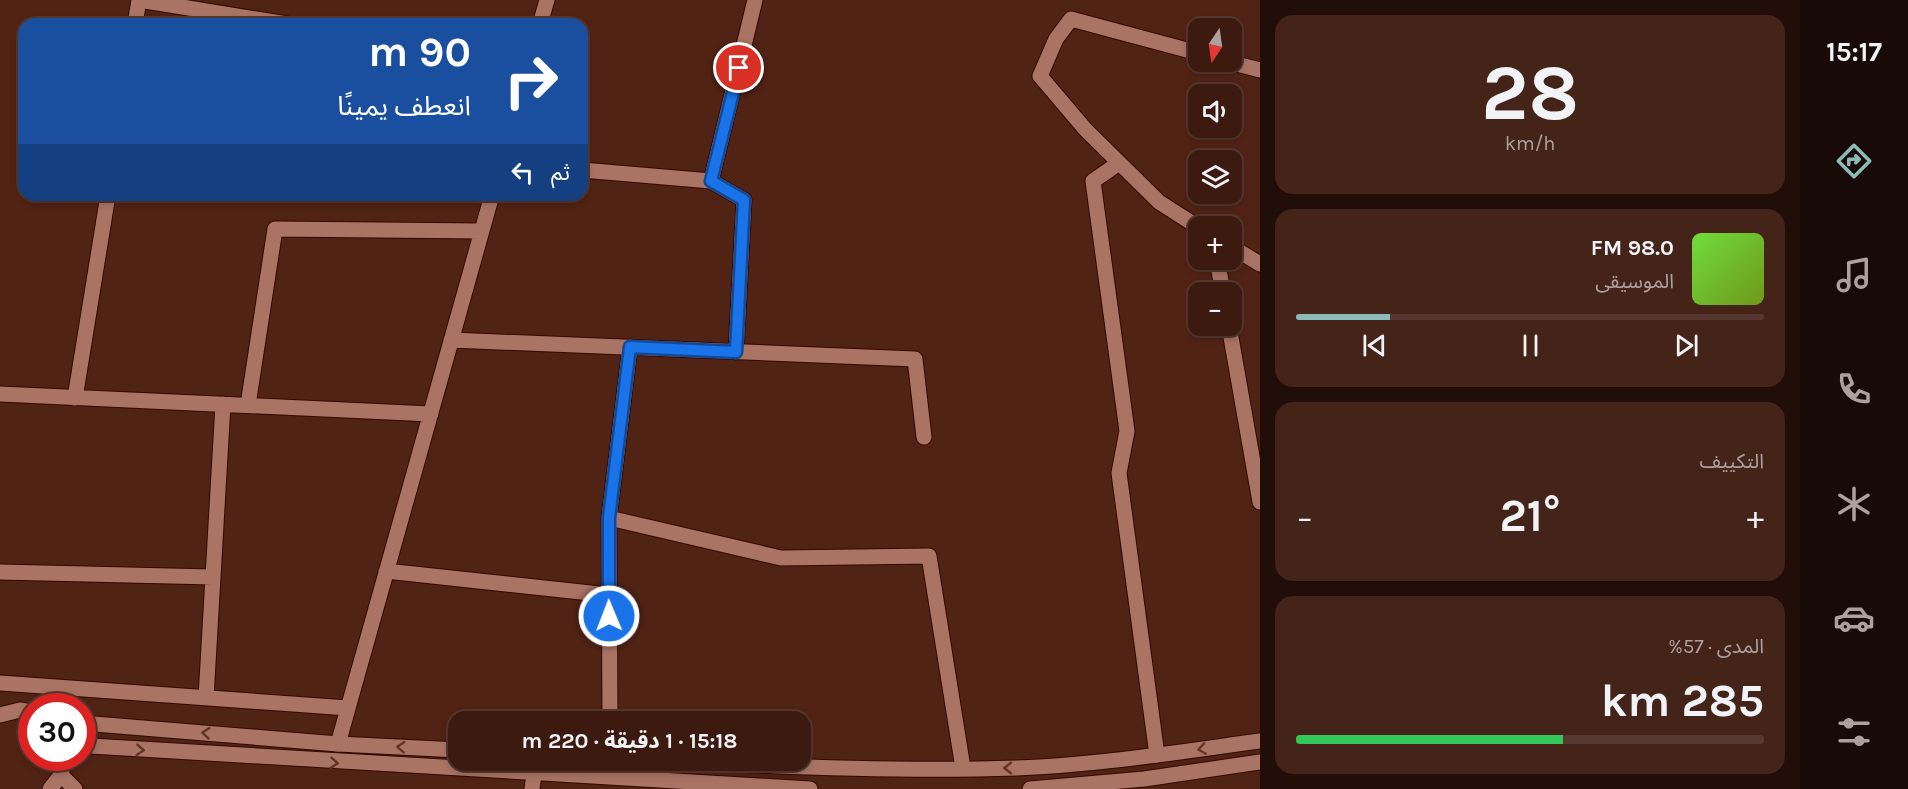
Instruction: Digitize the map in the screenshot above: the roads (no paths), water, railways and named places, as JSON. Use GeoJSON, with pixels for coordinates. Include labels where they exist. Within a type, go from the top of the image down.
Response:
{"type":"FeatureCollection","features":[{"type":"Feature","properties":{"kind":"street"},"geometry":{"type":"LineString","coordinates":[[136,18],[139,0],[250,18]]}},
{"type":"Feature","properties":{"kind":"street"},"geometry":{"type":"LineString","coordinates":[[542,18],[547,0]]}},
{"type":"Feature","properties":{"kind":"street"},"geometry":{"type":"LineString","coordinates":[[711,181],[755,0]]}},
{"type":"Feature","properties":{"kind":"street"},"geometry":{"type":"LineString","coordinates":[[1188,50],[1071,19],[1056,39],[1040,76],[1085,129],[1159,202],[1188,220]]}},
{"type":"Feature","properties":{"kind":"street"},"geometry":{"type":"LineString","coordinates":[[1242,65],[1260,70]]}},
{"type":"Feature","properties":{"kind":"street"},"geometry":{"type":"LineString","coordinates":[[1119,163],[1093,181],[1127,431],[1119,473],[1157,755]]}},
{"type":"Feature","properties":{"kind":"street"},"geometry":{"type":"LineString","coordinates":[[588,171],[711,181],[744,200],[736,352]]}},
{"type":"Feature","properties":{"kind":"street"},"geometry":{"type":"LineString","coordinates":[[75,398],[107,201]]}},
{"type":"Feature","properties":{"kind":"street"},"geometry":{"type":"LineString","coordinates":[[338,744],[490,201]]}},
{"type":"Feature","properties":{"kind":"street"},"geometry":{"type":"LineString","coordinates":[[248,405],[275,229],[482,231]]}},
{"type":"Feature","properties":{"kind":"street"},"geometry":{"type":"LineString","coordinates":[[1242,253],[1260,264]]}},
{"type":"Feature","properties":{"kind":"street"},"geometry":{"type":"LineString","coordinates":[[1231,336],[1260,502]]}},
{"type":"Feature","properties":{"kind":"street"},"geometry":{"type":"LineString","coordinates":[[451,340],[915,359],[924,437]]}},
{"type":"Feature","properties":{"kind":"street"},"geometry":{"type":"LineString","coordinates":[[610,711],[609,518],[630,347]]}},
{"type":"Feature","properties":{"kind":"street"},"geometry":{"type":"LineString","coordinates":[[0,394],[431,414]]}},
{"type":"Feature","properties":{"kind":"street"},"geometry":{"type":"LineString","coordinates":[[206,698],[223,404]]}},
{"type":"Feature","properties":{"kind":"street"},"geometry":{"type":"LineString","coordinates":[[609,518],[781,558],[929,556],[963,768]]}},
{"type":"Feature","properties":{"kind":"street"},"geometry":{"type":"LineString","coordinates":[[386,571],[609,595]]}},
{"type":"Feature","properties":{"kind":"street"},"geometry":{"type":"LineString","coordinates":[[0,572],[213,577]]}},
{"type":"Feature","properties":{"kind":"street"},"geometry":{"type":"LineString","coordinates":[[0,683],[348,708]]}},
{"type":"Feature","properties":{"kind":"street"},"geometry":{"type":"LineString","coordinates":[[1,715],[18,711]]}},
{"type":"Feature","properties":{"kind":"street"},"geometry":{"type":"LineString","coordinates":[[96,724],[338,744],[448,749]]}},
{"type":"Feature","properties":{"kind":"street"},"geometry":{"type":"LineString","coordinates":[[811,766],[1017,768],[1157,755],[1260,741]]}},
{"type":"Feature","properties":{"kind":"street"},"geometry":{"type":"LineString","coordinates":[[96,746],[533,782],[810,789]]}},
{"type":"Feature","properties":{"kind":"street"},"geometry":{"type":"LineString","coordinates":[[1030,789],[1144,779],[1260,762]]}},
{"type":"Feature","properties":{"kind":"street"},"geometry":{"type":"LineString","coordinates":[[50,789],[60,771]]}},
{"type":"Feature","properties":{"kind":"street"},"geometry":{"type":"LineString","coordinates":[[68,771],[75,789]]}}]}
